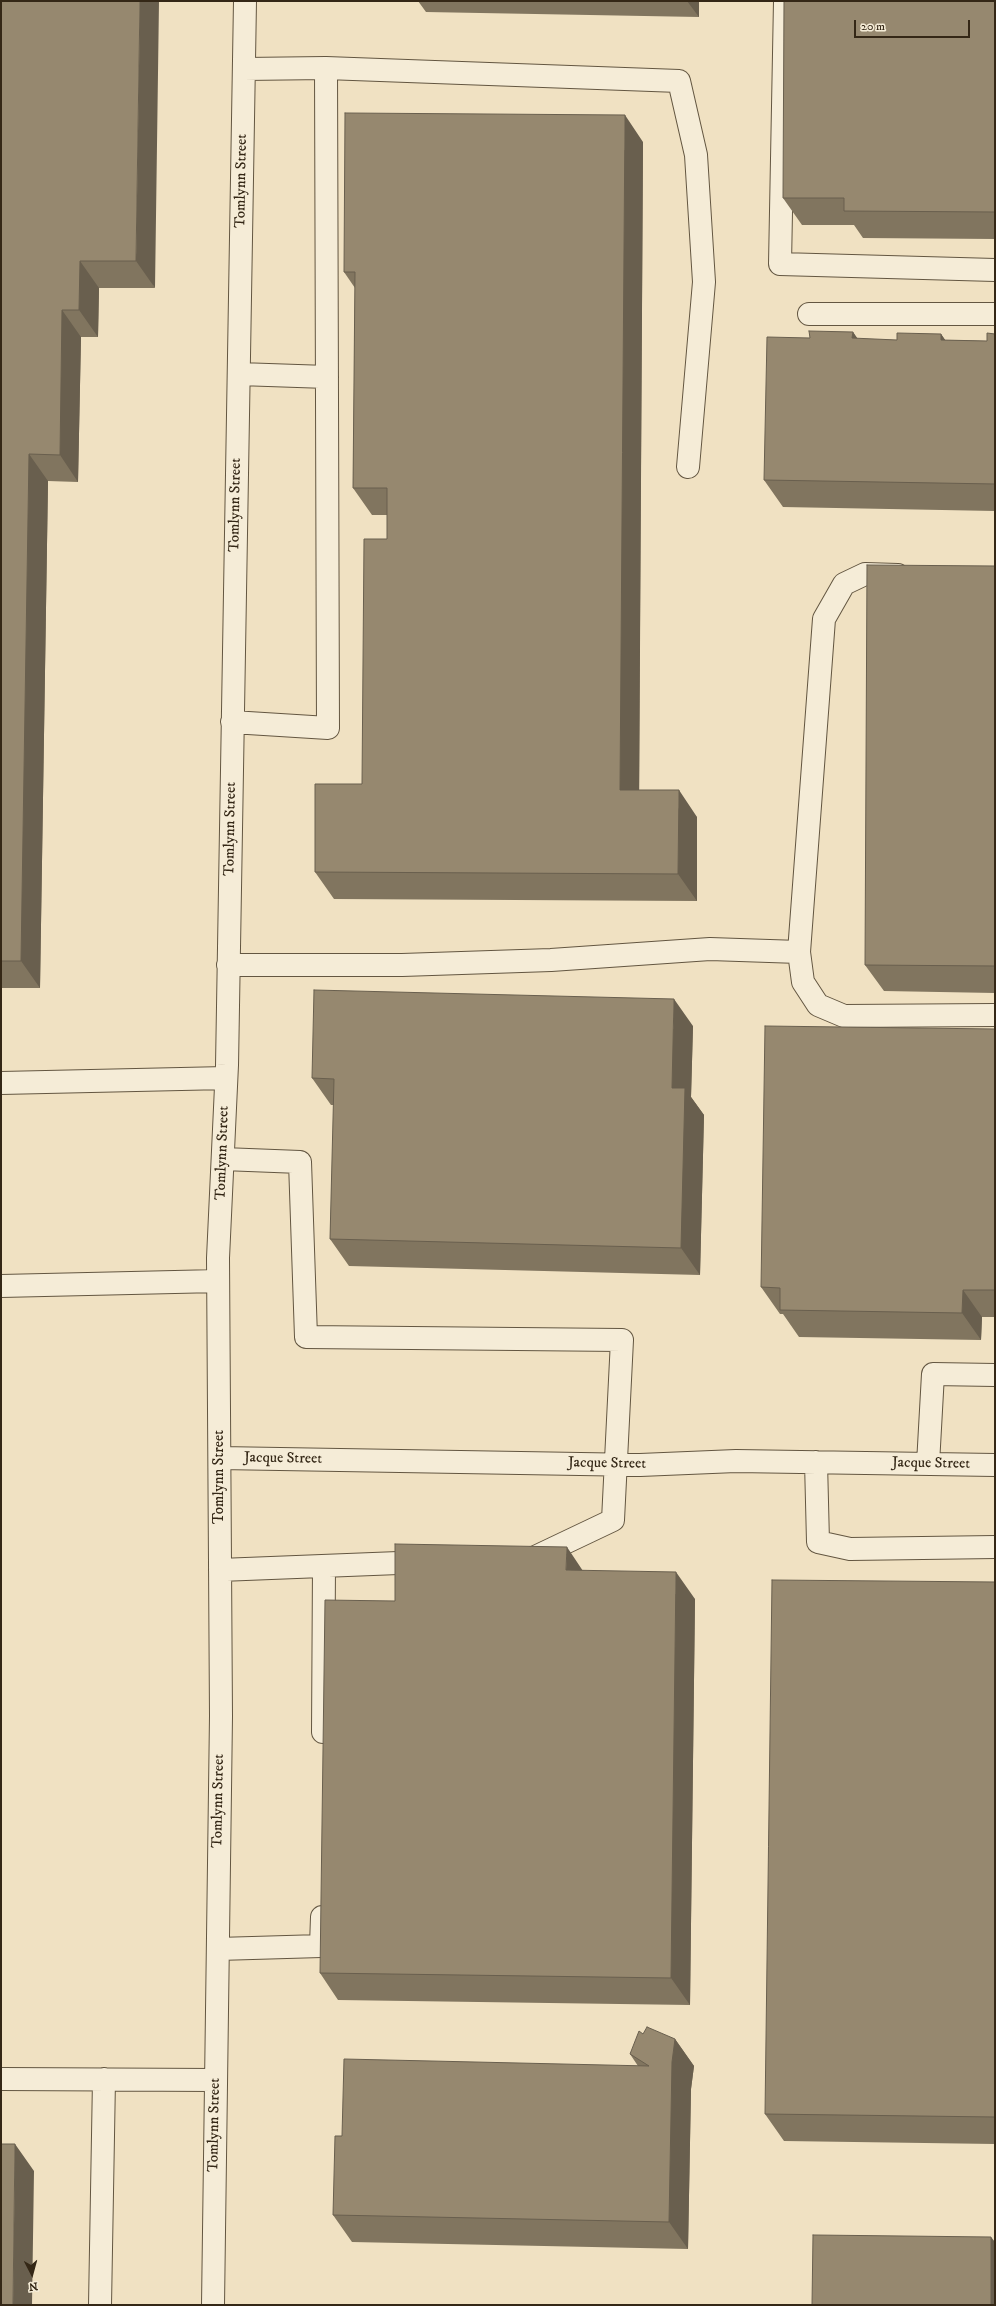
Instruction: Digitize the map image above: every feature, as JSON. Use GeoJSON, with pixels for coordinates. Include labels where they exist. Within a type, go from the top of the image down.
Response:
{"type":"FeatureCollection","features":[{"type":"Feature","properties":{"kind":"street","name":"Tomlynn Street"},"geometry":{"type":"LineString","coordinates":[[213,2305],[218,1949],[220,1570],[218,1281],[226,1078],[245,1]]}},
{"type":"Feature","properties":{"kind":"street"},"geometry":{"type":"LineString","coordinates":[[785,1],[780,264],[995,270]]}},
{"type":"Feature","properties":{"kind":"street"},"geometry":{"type":"LineString","coordinates":[[244,68],[326,68],[679,81],[696,155],[704,282],[688,467]]}},
{"type":"Feature","properties":{"kind":"street"},"geometry":{"type":"LineString","coordinates":[[232,722],[328,728],[326,68]]}},
{"type":"Feature","properties":{"kind":"street"},"geometry":{"type":"LineString","coordinates":[[809,314],[995,314]]}},
{"type":"Feature","properties":{"kind":"street"},"geometry":{"type":"LineString","coordinates":[[239,374],[327,377]]}},
{"type":"Feature","properties":{"kind":"street"},"geometry":{"type":"LineString","coordinates":[[919,575],[865,574],[844,584],[824,619],[799,952],[803,982],[818,1005],[844,1016],[995,1015]]}},
{"type":"Feature","properties":{"kind":"street"},"geometry":{"type":"LineString","coordinates":[[228,965],[402,965],[544,961],[710,949],[799,952]]}},
{"type":"Feature","properties":{"kind":"street"},"geometry":{"type":"LineString","coordinates":[[1,1083],[226,1078]]}},
{"type":"Feature","properties":{"kind":"street"},"geometry":{"type":"LineString","coordinates":[[223,1159],[300,1162],[306,1337],[622,1340],[613,1520],[532,1559],[509,1560]]}},
{"type":"Feature","properties":{"kind":"street"},"geometry":{"type":"LineString","coordinates":[[1,1286],[218,1281]]}},
{"type":"Feature","properties":{"kind":"street"},"geometry":{"type":"LineString","coordinates":[[928,1464],[932,1374],[995,1375]]}},
{"type":"Feature","properties":{"kind":"street","name":"Jacque Street"},"geometry":{"type":"LineString","coordinates":[[220,1458],[616,1465],[736,1461],[995,1465]]}},
{"type":"Feature","properties":{"kind":"street"},"geometry":{"type":"LineString","coordinates":[[816,1462],[818,1542],[850,1549],[995,1548]]}},
{"type":"Feature","properties":{"kind":"street"},"geometry":{"type":"LineString","coordinates":[[220,1570],[448,1562]]}},
{"type":"Feature","properties":{"kind":"street"},"geometry":{"type":"LineString","coordinates":[[323,1756],[324,1566]]}},
{"type":"Feature","properties":{"kind":"street"},"geometry":{"type":"LineString","coordinates":[[218,1949],[321,1946],[322,1898]]}},
{"type":"Feature","properties":{"kind":"street"},"geometry":{"type":"LineString","coordinates":[[1,2079],[216,2080]]}},
{"type":"Feature","properties":{"kind":"street"},"geometry":{"type":"LineString","coordinates":[[100,2305],[104,2079]]}},
{"type":"Feature","properties":{"kind":"building"},"geometry":{"type":"Polygon","coordinates":[[[1,1],[140,1],[136,261],[80,261],[79,310],[62,310],[60,455],[29,454],[21,961],[1,961],[1,1]]]}},
{"type":"Feature","properties":{"kind":"building"},"geometry":{"type":"Polygon","coordinates":[[[784,1],[995,1],[995,212],[844,211],[844,198],[783,198],[784,1]]]}},
{"type":"Feature","properties":{"kind":"building"},"geometry":{"type":"Polygon","coordinates":[[[345,113],[625,115],[620,790],[679,790],[678,874],[315,872],[315,784],[362,784],[364,539],[387,539],[387,488],[353,488],[355,272],[344,272],[345,113]]]}},
{"type":"Feature","properties":{"kind":"building"},"geometry":{"type":"Polygon","coordinates":[[[809,331],[853,332],[852,338],[897,340],[897,333],[941,334],[941,340],[987,341],[987,333],[995,334],[995,484],[764,480],[767,337],[810,338],[809,331]]]}},
{"type":"Feature","properties":{"kind":"building"},"geometry":{"type":"Polygon","coordinates":[[[867,565],[995,566],[995,966],[865,965],[867,565]]]}},
{"type":"Feature","properties":{"kind":"building"},"geometry":{"type":"Polygon","coordinates":[[[314,990],[674,999],[672,1088],[685,1088],[681,1248],[330,1239],[334,1079],[312,1078],[314,990]]]}},
{"type":"Feature","properties":{"kind":"building"},"geometry":{"type":"Polygon","coordinates":[[[765,1026],[995,1029],[995,1290],[963,1290],[962,1313],[780,1310],[780,1288],[761,1287],[765,1026]]]}},
{"type":"Feature","properties":{"kind":"building"},"geometry":{"type":"Polygon","coordinates":[[[395,1544],[567,1547],[566,1570],[676,1572],[671,1978],[320,1973],[325,1600],[395,1601],[395,1544]]]}},
{"type":"Feature","properties":{"kind":"building"},"geometry":{"type":"Polygon","coordinates":[[[772,1580],[995,1582],[995,2117],[765,2114],[772,1580]]]}},
{"type":"Feature","properties":{"kind":"building"},"geometry":{"type":"Polygon","coordinates":[[[647,2027],[675,2039],[672,2062],[669,2222],[333,2215],[335,2136],[342,2136],[344,2059],[649,2066],[630,2054],[639,2031],[643,2034],[647,2027]]]}},
{"type":"Feature","properties":{"kind":"building"},"geometry":{"type":"Polygon","coordinates":[[[1,2144],[15,2144],[13,2305],[1,2305],[1,2144]]]}},
{"type":"Feature","properties":{"kind":"building"},"geometry":{"type":"Polygon","coordinates":[[[813,2235],[991,2237],[991,2305],[812,2305],[813,2235]]]}}]}
